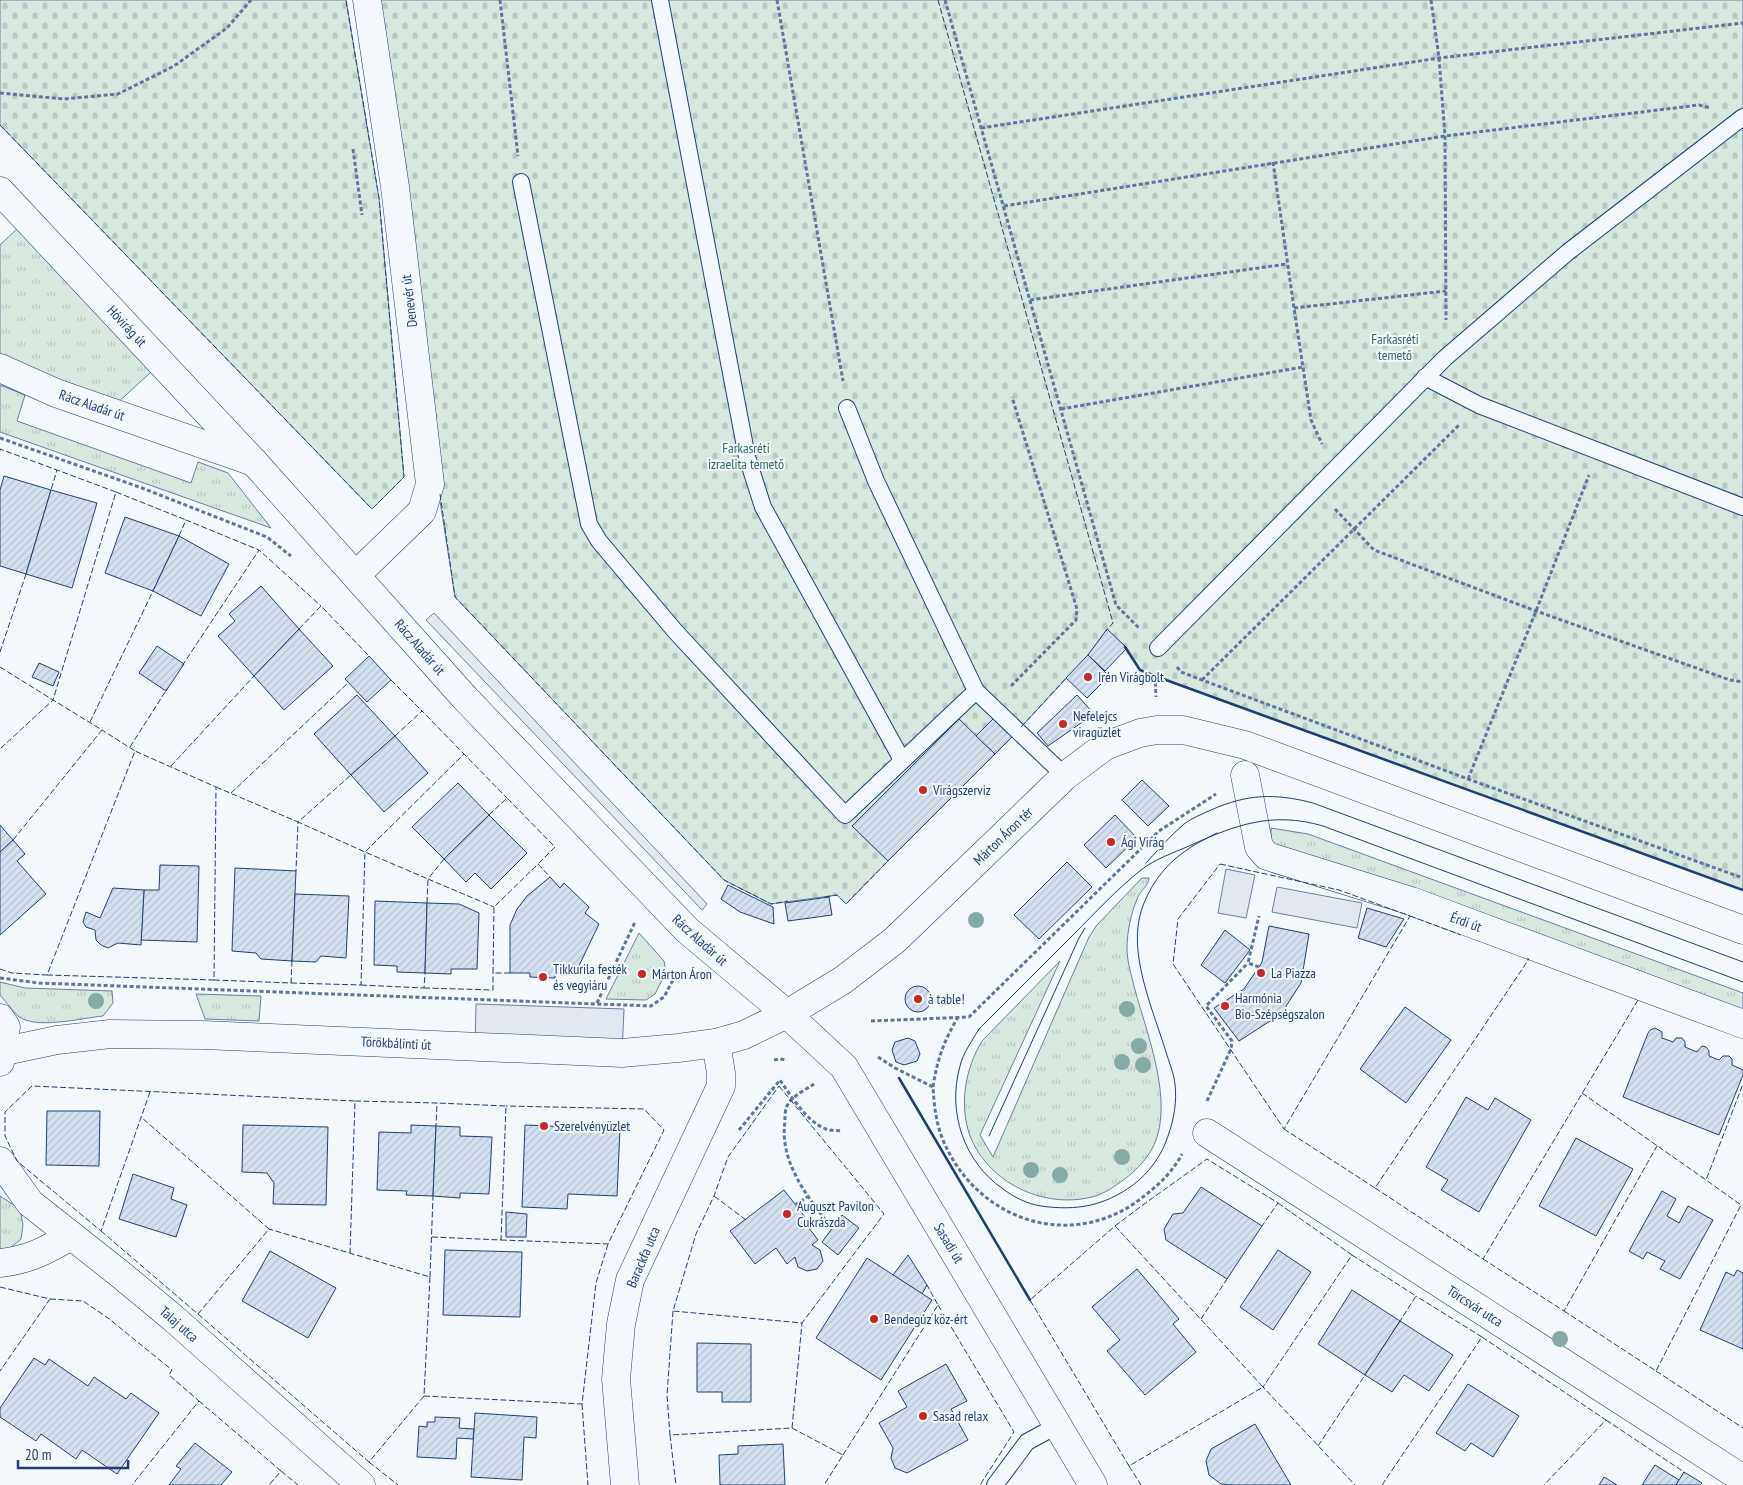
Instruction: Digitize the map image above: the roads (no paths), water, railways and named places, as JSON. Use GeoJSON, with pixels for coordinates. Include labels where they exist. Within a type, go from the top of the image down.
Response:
{"type":"FeatureCollection","features":[{"type":"Feature","properties":{"kind":"street","name":"Denevér út"},"geometry":{"type":"LineString","coordinates":[[356,575],[422,511],[430,484],[395,187],[367,0]]}},
{"type":"Feature","properties":{"kind":"street","name":"Hóvirág út"},"geometry":{"type":"LineString","coordinates":[[0,190],[254,462]]}},
{"type":"Feature","properties":{"kind":"street","name":"Rácz Aladár út"},"geometry":{"type":"LineString","coordinates":[[0,368],[56,393],[254,462],[464,698],[687,930],[787,1014]]}},
{"type":"Feature","properties":{"kind":"street","name":"Márton Áron tér"},"geometry":{"type":"LineString","coordinates":[[787,1014],[843,980],[895,940],[1065,776],[1106,746],[1140,733],[1156,730],[1183,730],[1245,745]]}},
{"type":"Feature","properties":{"kind":"street"},"geometry":{"type":"LineString","coordinates":[[1245,745],[1743,930]]}},
{"type":"Feature","properties":{"kind":"street","name":"Érdi út"},"geometry":{"type":"LineString","coordinates":[[1245,775],[1259,847],[1266,864],[1411,901],[1743,1024]]}},
{"type":"Feature","properties":{"kind":"street","name":"Törökbálinti út"},"geometry":{"type":"LineString","coordinates":[[0,1054],[57,1040],[110,1034],[203,1035],[622,1053],[716,1043],[744,1035],[787,1014]]}},
{"type":"Feature","properties":{"kind":"street","name":"Sasadi út"},"geometry":{"type":"LineString","coordinates":[[787,1014],[844,1066],[1093,1485]]}},
{"type":"Feature","properties":{"kind":"street"},"geometry":{"type":"LineString","coordinates":[[0,1018],[6,1027],[0,1054]]}},
{"type":"Feature","properties":{"kind":"street","name":"Barackfa utca"},"geometry":{"type":"LineString","coordinates":[[625,1485],[616,1379],[621,1324],[630,1280],[722,1086],[716,1043]]}},
{"type":"Feature","properties":{"kind":"street","name":"Törcsvár utca"},"geometry":{"type":"LineString","coordinates":[[1201,1130],[1743,1478]]}},
{"type":"Feature","properties":{"kind":"street","name":"Talaj utca"},"geometry":{"type":"LineString","coordinates":[[0,1161],[30,1203],[173,1318],[361,1485]]}},
{"type":"Feature","properties":{"kind":"street"},"geometry":{"type":"LineString","coordinates":[[0,1263],[18,1261],[43,1253],[71,1236]]}},
{"type":"Feature","properties":{"kind":"lane"},"geometry":{"type":"LineString","coordinates":[[660,0],[747,457],[763,508],[902,760]]}},
{"type":"Feature","properties":{"kind":"lane"},"geometry":{"type":"LineString","coordinates":[[1158,648],[1445,358],[1568,252],[1743,117]]}},
{"type":"Feature","properties":{"kind":"lane"},"geometry":{"type":"LineString","coordinates":[[521,182],[590,524],[600,541],[675,631],[845,816],[976,690]]}},
{"type":"Feature","properties":{"kind":"lane"},"geometry":{"type":"LineString","coordinates":[[1425,377],[1480,405],[1743,507]]}},
{"type":"Feature","properties":{"kind":"lane"},"geometry":{"type":"LineString","coordinates":[[847,408],[876,480],[976,690],[1065,776]]}},
{"type":"Feature","properties":{"kind":"lane"},"geometry":{"type":"LineString","coordinates":[[1245,745],[1245,775]]}},
{"type":"Feature","properties":{"kind":"lane"},"geometry":{"type":"LineString","coordinates":[[995,1485],[1027,1442],[1058,1425]]}},
{"type":"Feature","properties":{"kind":"tram line"},"geometry":{"type":"LineString","coordinates":[[1146,863],[1184,824],[1211,810],[1249,798],[1274,797],[1299,800],[1313,803],[1743,962]]}},
{"type":"Feature","properties":{"kind":"tram line"},"geometry":{"type":"LineString","coordinates":[[1217,833],[1213,835],[1209,837],[1196,844],[1188,849],[1168,865],[1150,891],[1141,910],[1139,920],[1137,936],[1141,970],[1175,1084],[1176,1097],[1173,1117],[1162,1150],[1154,1163],[1139,1180],[1122,1192],[1101,1202],[1066,1208],[1036,1205],[1016,1197],[989,1178],[978,1165],[962,1135],[956,1101],[961,1061],[965,1052],[979,1029],[1106,901],[1141,870],[1164,856],[1206,838],[1222,832],[1238,826],[1270,820],[1287,820],[1323,826],[1743,982]]}},
{"type":"Feature","properties":{"kind":"tram line"},"geometry":{"type":"LineString","coordinates":[[989,1136],[1085,928]]}},
{"type":"Feature","properties":{"kind":"place","name":"Irén Virágbolt"},"geometry":{"type":"Point","coordinates":[1088,677]}},
{"type":"Feature","properties":{"kind":"place","name":"Nefelejcs viragüzlet"},"geometry":{"type":"Point","coordinates":[1063,724]}},
{"type":"Feature","properties":{"kind":"place","name":"Virágszerviz"},"geometry":{"type":"Point","coordinates":[923,790]}},
{"type":"Feature","properties":{"kind":"place","name":"Ági Virág"},"geometry":{"type":"Point","coordinates":[1111,842]}},
{"type":"Feature","properties":{"kind":"place","name":"La Piazza"},"geometry":{"type":"Point","coordinates":[1261,973]}},
{"type":"Feature","properties":{"kind":"place","name":"Márton Áron"},"geometry":{"type":"Point","coordinates":[642,974]}},
{"type":"Feature","properties":{"kind":"place","name":"Tikkurila festék és vegyiáru"},"geometry":{"type":"Point","coordinates":[543,977]}},
{"type":"Feature","properties":{"kind":"place","name":"à table!"},"geometry":{"type":"Point","coordinates":[918,999]}},
{"type":"Feature","properties":{"kind":"place","name":"Harmónia Bio-Szépségszalon"},"geometry":{"type":"Point","coordinates":[1225,1006]}},
{"type":"Feature","properties":{"kind":"place","name":"Szerelvényüzlet"},"geometry":{"type":"Point","coordinates":[544,1126]}},
{"type":"Feature","properties":{"kind":"place","name":"Auguszt Pavilon Cukrászda"},"geometry":{"type":"Point","coordinates":[787,1214]}},
{"type":"Feature","properties":{"kind":"place","name":"Bendegúz köz-ért"},"geometry":{"type":"Point","coordinates":[874,1319]}},
{"type":"Feature","properties":{"kind":"place","name":"Sasad relax"},"geometry":{"type":"Point","coordinates":[923,1416]}},
{"type":"Feature","properties":{"kind":"park label","name":"Farkasréti temető"},"geometry":{"type":"Point","coordinates":[1395,348]}},
{"type":"Feature","properties":{"kind":"park label","name":"Farkasréti izraelita temető"},"geometry":{"type":"Point","coordinates":[746,456]}}]}
